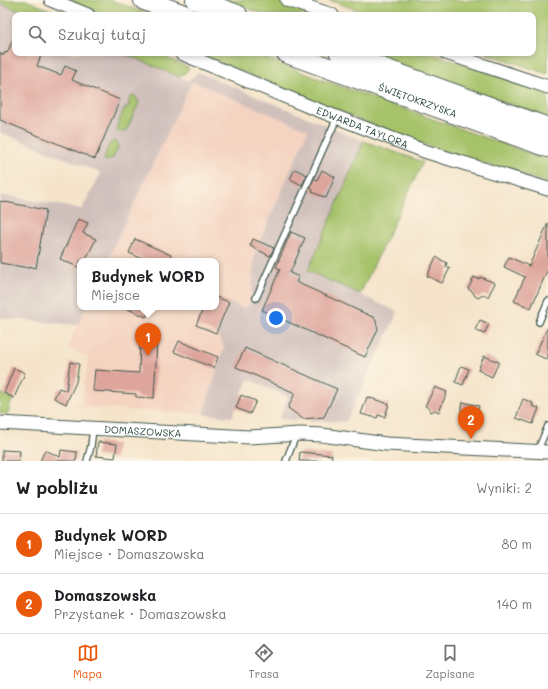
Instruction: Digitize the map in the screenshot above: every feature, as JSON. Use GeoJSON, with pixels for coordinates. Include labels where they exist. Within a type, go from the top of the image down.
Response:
{"type":"FeatureCollection","features":[{"type":"Feature","properties":{"kind":"highway"},"geometry":{"type":"LineString","coordinates":[[144,0],[176,12]]}},
{"type":"Feature","properties":{"kind":"highway"},"geometry":{"type":"LineString","coordinates":[[196,0],[229,12]]}},
{"type":"Feature","properties":{"kind":"highway","name":"ŚWIĘTOKRZYSKA"},"geometry":{"type":"LineString","coordinates":[[295,56],[548,147]]}},
{"type":"Feature","properties":{"kind":"highway","name":"ŚWIĘTOKRZYSKA"},"geometry":{"type":"LineString","coordinates":[[348,56],[548,128]]}},
{"type":"Feature","properties":{"kind":"street"},"geometry":{"type":"LineString","coordinates":[[51,0],[81,12]]}},
{"type":"Feature","properties":{"kind":"street"},"geometry":{"type":"LineString","coordinates":[[287,0],[323,12]]}},
{"type":"Feature","properties":{"kind":"street","name":"EDWARDA TAYLORA"},"geometry":{"type":"LineString","coordinates":[[188,56],[424,151],[548,189]]}},
{"type":"Feature","properties":{"kind":"street"},"geometry":{"type":"LineString","coordinates":[[455,56],[548,87]]}},
{"type":"Feature","properties":{"kind":"street","name":"DOMASZOWSKA"},"geometry":{"type":"LineString","coordinates":[[0,423],[249,437],[322,435],[386,444],[542,452]]}},
{"type":"Feature","properties":{"kind":"lane"},"geometry":{"type":"LineString","coordinates":[[256,298],[338,117]]}},
{"type":"Feature","properties":{"kind":"lane"},"geometry":{"type":"LineString","coordinates":[[539,322],[548,302]]}},
{"type":"Feature","properties":{"kind":"lane"},"geometry":{"type":"LineString","coordinates":[[542,452],[548,426]]}},
{"type":"Feature","properties":{"kind":"lane"},"geometry":{"type":"LineString","coordinates":[[87,461],[91,446],[93,428]]}},
{"type":"Feature","properties":{"kind":"lane"},"geometry":{"type":"LineString","coordinates":[[286,461],[296,435]]}},
{"type":"Feature","properties":{"kind":"shaded area"},"geometry":{"type":"Polygon","coordinates":[[[0,2],[24,12],[12,12],[12,56],[130,56],[188,81],[198,72],[364,141],[308,271],[398,312],[346,422],[279,419],[288,397],[248,379],[232,417],[203,414],[224,347],[216,333],[229,302],[243,308],[250,305],[255,252],[308,130],[192,81],[108,258],[77,258],[77,310],[85,310],[78,325],[0,318],[0,195],[82,209],[101,173],[0,132],[0,2]]]}},
{"type":"Feature","properties":{"kind":"shaded area"},"geometry":{"type":"Polygon","coordinates":[[[192,81],[308,130],[255,252],[250,305],[243,308],[229,303],[216,333],[224,346],[203,414],[74,407],[75,405],[81,405],[88,357],[67,348],[85,310],[219,310],[219,258],[108,258],[192,81]]]}},
{"type":"Feature","properties":{"kind":"green space"},"geometry":{"type":"Polygon","coordinates":[[[0,0],[26,0],[55,12],[22,12],[0,3],[0,0]]]}},
{"type":"Feature","properties":{"kind":"green space"},"geometry":{"type":"Polygon","coordinates":[[[66,0],[110,0],[143,12],[96,12],[66,0]]]}},
{"type":"Feature","properties":{"kind":"green space"},"geometry":{"type":"Polygon","coordinates":[[[225,0],[273,0],[308,12],[258,12],[225,0]]]}},
{"type":"Feature","properties":{"kind":"green space"},"geometry":{"type":"Polygon","coordinates":[[[328,0],[548,0],[548,74],[494,56],[536,56],[536,12],[363,12],[328,0]]]}},
{"type":"Feature","properties":{"kind":"green space"},"geometry":{"type":"Polygon","coordinates":[[[130,56],[162,56],[188,67],[188,70],[180,77],[130,56]]]}},
{"type":"Feature","properties":{"kind":"green space"},"geometry":{"type":"Polygon","coordinates":[[[203,56],[260,56],[317,78],[548,160],[548,183],[400,136],[203,56]]]}},
{"type":"Feature","properties":{"kind":"green space"},"geometry":{"type":"Polygon","coordinates":[[[376,56],[439,56],[548,92],[548,118],[376,56]]]}},
{"type":"Feature","properties":{"kind":"green space"},"geometry":{"type":"Polygon","coordinates":[[[134,95],[139,103],[126,131],[117,131],[117,126],[124,109],[126,109],[130,104],[128,104],[130,98],[134,95]]]}},
{"type":"Feature","properties":{"kind":"green space"},"geometry":{"type":"Polygon","coordinates":[[[113,141],[117,143],[118,148],[113,158],[105,161],[107,150],[113,141]]]}},
{"type":"Feature","properties":{"kind":"green space"},"geometry":{"type":"Polygon","coordinates":[[[364,141],[423,162],[360,294],[308,271],[364,141]]]}},
{"type":"Feature","properties":{"kind":"green space"},"geometry":{"type":"Polygon","coordinates":[[[0,393],[13,399],[9,407],[11,408],[7,414],[0,413],[0,393]]]}},
{"type":"Feature","properties":{"kind":"building"},"geometry":{"type":"Polygon","coordinates":[[[12,42],[12,56],[41,56],[37,66],[61,75],[65,66],[76,71],[72,80],[120,100],[95,159],[0,120],[0,53],[4,55],[5,52],[7,53],[12,42]]]}},
{"type":"Feature","properties":{"kind":"building"},"geometry":{"type":"Polygon","coordinates":[[[295,169],[307,175],[302,185],[290,179],[295,169]]]}},
{"type":"Feature","properties":{"kind":"building"},"geometry":{"type":"Polygon","coordinates":[[[322,170],[335,177],[326,198],[312,192],[313,190],[310,188],[314,178],[317,180],[322,170]]]}},
{"type":"Feature","properties":{"kind":"building"},"geometry":{"type":"Polygon","coordinates":[[[0,201],[46,210],[36,268],[0,263],[0,201]]]}},
{"type":"Feature","properties":{"kind":"building"},"geometry":{"type":"Polygon","coordinates":[[[78,219],[88,223],[83,233],[96,239],[86,258],[77,258],[77,267],[60,259],[78,219]]]}},
{"type":"Feature","properties":{"kind":"building"},"geometry":{"type":"Polygon","coordinates":[[[548,223],[548,269],[531,308],[514,301],[525,277],[504,267],[509,257],[529,266],[548,223]]]}},
{"type":"Feature","properties":{"kind":"building"},"geometry":{"type":"Polygon","coordinates":[[[291,232],[305,238],[290,273],[299,277],[296,282],[375,318],[378,329],[365,357],[262,310],[280,269],[276,267],[291,232]]]}},
{"type":"Feature","properties":{"kind":"building"},"geometry":{"type":"Polygon","coordinates":[[[135,239],[171,255],[170,258],[141,258],[129,253],[135,239]]]}},
{"type":"Feature","properties":{"kind":"building"},"geometry":{"type":"Polygon","coordinates":[[[253,239],[274,248],[270,256],[250,246],[253,239]]]}},
{"type":"Feature","properties":{"kind":"building"},"geometry":{"type":"Polygon","coordinates":[[[436,257],[447,263],[446,266],[450,268],[442,283],[427,276],[436,257]]]}},
{"type":"Feature","properties":{"kind":"building"},"geometry":{"type":"Polygon","coordinates":[[[474,277],[479,279],[480,277],[495,283],[488,297],[483,295],[478,298],[468,289],[474,277]]]}},
{"type":"Feature","properties":{"kind":"building"},"geometry":{"type":"Polygon","coordinates":[[[219,298],[229,302],[216,333],[196,325],[203,310],[219,310],[219,298]]]}},
{"type":"Feature","properties":{"kind":"building"},"geometry":{"type":"Polygon","coordinates":[[[131,310],[150,310],[146,317],[131,310]]]}},
{"type":"Feature","properties":{"kind":"building"},"geometry":{"type":"Polygon","coordinates":[[[480,320],[489,324],[484,334],[475,330],[480,320]]]}},
{"type":"Feature","properties":{"kind":"building"},"geometry":{"type":"Polygon","coordinates":[[[548,327],[548,360],[535,354],[548,327]]]}},
{"type":"Feature","properties":{"kind":"building"},"geometry":{"type":"Polygon","coordinates":[[[140,341],[157,342],[154,398],[136,397],[136,394],[93,391],[95,370],[139,373],[140,341]]]}},
{"type":"Feature","properties":{"kind":"building"},"geometry":{"type":"Polygon","coordinates":[[[179,341],[218,357],[214,368],[174,352],[179,341]]]}},
{"type":"Feature","properties":{"kind":"building"},"geometry":{"type":"Polygon","coordinates":[[[245,348],[337,389],[324,417],[303,419],[288,408],[295,393],[236,367],[245,348]]]}},
{"type":"Feature","properties":{"kind":"building"},"geometry":{"type":"Polygon","coordinates":[[[484,356],[499,362],[492,377],[478,370],[484,356]]]}},
{"type":"Feature","properties":{"kind":"building"},"geometry":{"type":"Polygon","coordinates":[[[70,362],[79,364],[76,382],[66,404],[54,398],[59,388],[66,391],[70,362]]]}},
{"type":"Feature","properties":{"kind":"building"},"geometry":{"type":"Polygon","coordinates":[[[461,366],[469,369],[463,385],[455,382],[461,366]]]}},
{"type":"Feature","properties":{"kind":"building"},"geometry":{"type":"Polygon","coordinates":[[[14,368],[25,373],[14,398],[4,393],[14,368]]]}},
{"type":"Feature","properties":{"kind":"building"},"geometry":{"type":"Polygon","coordinates":[[[435,387],[447,392],[439,412],[435,410],[431,412],[429,408],[425,406],[435,387]]]}},
{"type":"Feature","properties":{"kind":"building"},"geometry":{"type":"Polygon","coordinates":[[[241,395],[256,401],[250,414],[236,408],[241,395]]]}},
{"type":"Feature","properties":{"kind":"building"},"geometry":{"type":"Polygon","coordinates":[[[367,397],[389,404],[385,417],[378,415],[377,418],[361,414],[367,397]]]}},
{"type":"Feature","properties":{"kind":"building"},"geometry":{"type":"Polygon","coordinates":[[[523,399],[533,403],[532,406],[539,408],[533,424],[516,418],[523,399]]]}},
{"type":"Feature","properties":{"kind":"building"},"geometry":{"type":"Polygon","coordinates":[[[463,402],[479,406],[475,420],[460,416],[463,402]]]}},
{"type":"Feature","properties":{"kind":"building"},"geometry":{"type":"Polygon","coordinates":[[[98,442],[117,444],[115,458],[96,456],[98,442]]]}},
{"type":"Feature","properties":{"kind":"building"},"geometry":{"type":"Polygon","coordinates":[[[2,450],[20,451],[19,461],[2,461],[2,450]]]}},
{"type":"Feature","properties":{"kind":"building"},"geometry":{"type":"Polygon","coordinates":[[[45,450],[60,457],[61,450],[77,452],[76,461],[40,461],[45,450]]]}},
{"type":"Feature","properties":{"kind":"building"},"geometry":{"type":"Polygon","coordinates":[[[300,452],[332,455],[331,461],[299,461],[300,452]]]}},
{"type":"Feature","properties":{"kind":"place","name":"Budynek WORD"},"geometry":{"type":"Point","coordinates":[148,356]}},
{"type":"Feature","properties":{"kind":"place","name":"Domaszowska"},"geometry":{"type":"Point","coordinates":[471,439]}}]}
